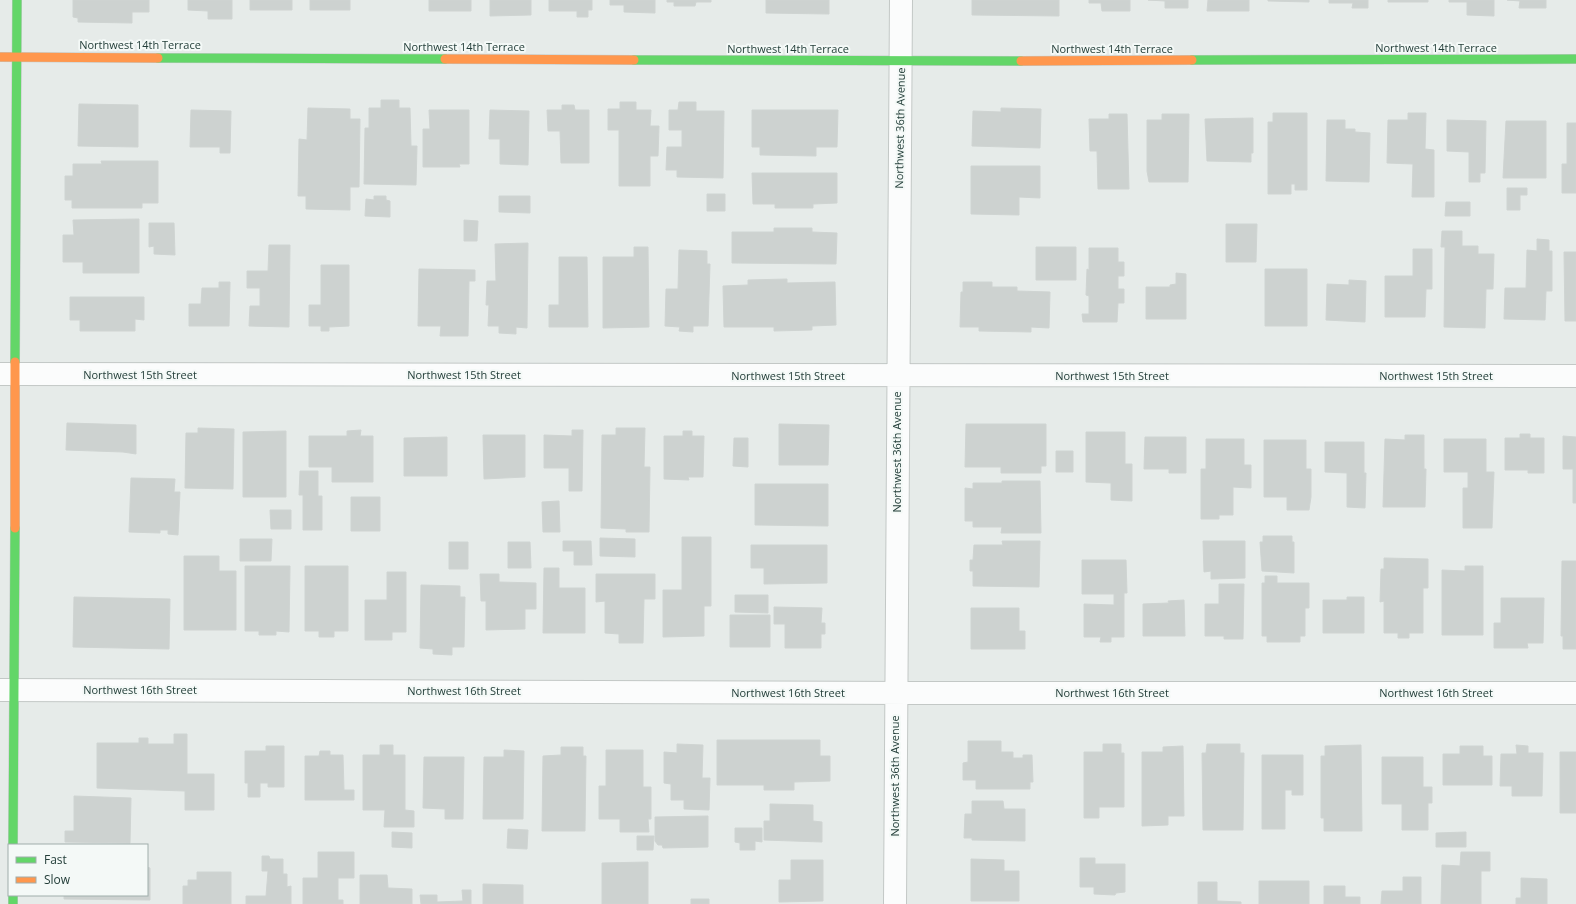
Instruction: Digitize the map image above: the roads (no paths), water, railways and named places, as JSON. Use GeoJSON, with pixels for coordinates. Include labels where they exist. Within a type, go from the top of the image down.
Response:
{"type":"FeatureCollection","features":[{"type":"Feature","properties":{"kind":"street"},"geometry":{"type":"LineString","coordinates":[[13,844],[6,690],[7,375],[18,57],[18,0]]}},
{"type":"Feature","properties":{"kind":"street","name":"Northwest 36th Avenue"},"geometry":{"type":"LineString","coordinates":[[895,904],[901,0]]}},
{"type":"Feature","properties":{"kind":"street","name":"Northwest 14th Terrace"},"geometry":{"type":"LineString","coordinates":[[0,57],[901,61],[1576,59]]}},
{"type":"Feature","properties":{"kind":"street","name":"Northwest 15th Street"},"geometry":{"type":"LineString","coordinates":[[7,375],[1576,376]]}},
{"type":"Feature","properties":{"kind":"street","name":"Northwest 16th Street"},"geometry":{"type":"LineString","coordinates":[[6,690],[896,693],[1576,693]]}}]}
